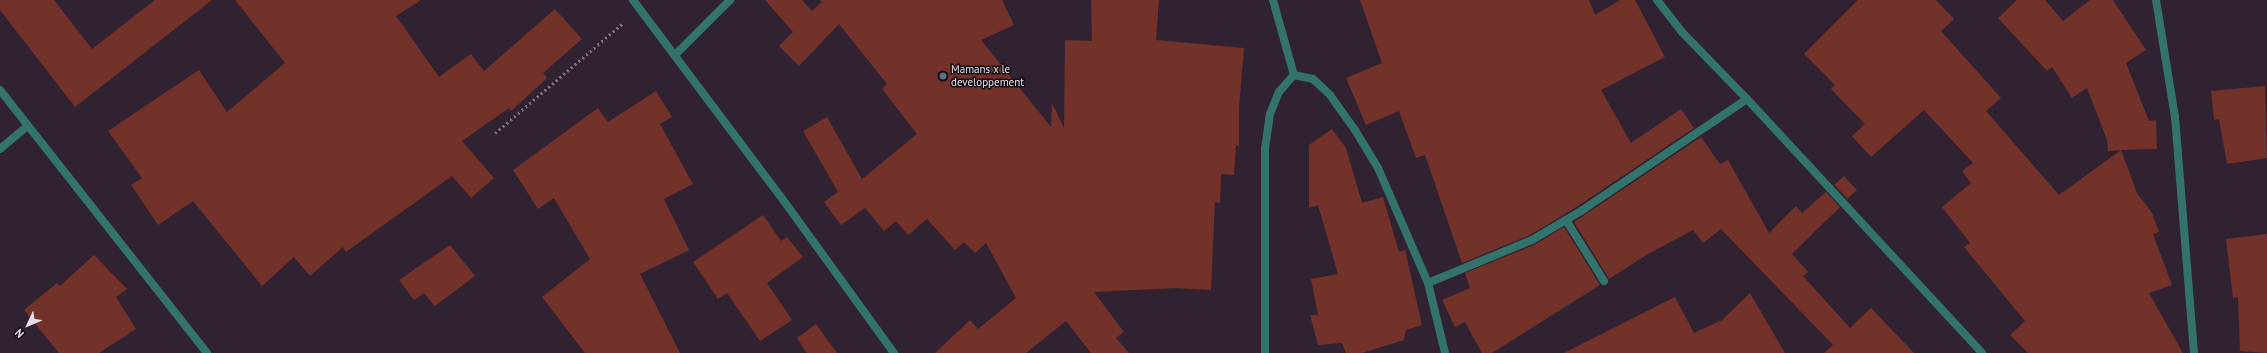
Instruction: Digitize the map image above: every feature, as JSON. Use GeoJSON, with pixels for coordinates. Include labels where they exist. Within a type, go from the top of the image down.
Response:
{"type":"FeatureCollection","features":[{"type":"Feature","properties":{"kind":"street"},"geometry":{"type":"LineString","coordinates":[[633,0],[781,197],[894,353]]}},
{"type":"Feature","properties":{"kind":"street"},"geometry":{"type":"LineString","coordinates":[[675,55],[730,0]]}},
{"type":"Feature","properties":{"kind":"street"},"geometry":{"type":"LineString","coordinates":[[1273,0],[1294,75]]}},
{"type":"Feature","properties":{"kind":"street"},"geometry":{"type":"LineString","coordinates":[[1657,0],[1681,31],[1747,99],[1982,353]]}},
{"type":"Feature","properties":{"kind":"street"},"geometry":{"type":"LineString","coordinates":[[2156,0],[2175,117],[2194,353]]}},
{"type":"Feature","properties":{"kind":"street"},"geometry":{"type":"LineString","coordinates":[[1294,75],[1313,80],[1330,95],[1355,130],[1378,168],[1428,283],[1445,353]]}},
{"type":"Feature","properties":{"kind":"street"},"geometry":{"type":"LineString","coordinates":[[1265,353],[1265,149],[1270,114],[1279,92],[1294,75]]}},
{"type":"Feature","properties":{"kind":"street"},"geometry":{"type":"LineString","coordinates":[[0,90],[207,353]]}},
{"type":"Feature","properties":{"kind":"street"},"geometry":{"type":"LineString","coordinates":[[1428,283],[1532,240],[1566,220],[1747,99]]}},
{"type":"Feature","properties":{"kind":"street"},"geometry":{"type":"LineString","coordinates":[[0,149],[27,126]]}},
{"type":"Feature","properties":{"kind":"street"},"geometry":{"type":"LineString","coordinates":[[1566,220],[1604,280]]}},
{"type":"Feature","properties":{"kind":"path"},"geometry":{"type":"LineString","coordinates":[[496,133],[640,8]]}},
{"type":"Feature","properties":{"kind":"building"},"geometry":{"type":"Polygon","coordinates":[[[0,0],[54,0],[92,49],[155,0],[212,0],[75,107],[0,10],[0,0]]]}},
{"type":"Feature","properties":{"kind":"building"},"geometry":{"type":"Polygon","coordinates":[[[235,0],[421,0],[396,16],[439,77],[471,54],[484,71],[555,9],[582,39],[543,73],[547,78],[511,111],[509,108],[462,141],[494,178],[471,198],[452,176],[346,252],[343,247],[310,276],[294,257],[262,286],[193,201],[158,225],[131,185],[142,178],[108,131],[199,70],[227,112],[285,63],[235,0]]]}},
{"type":"Feature","properties":{"kind":"building"},"geometry":{"type":"Polygon","coordinates":[[[765,0],[802,0],[812,11],[822,2],[820,0],[1002,0],[1014,25],[981,40],[1051,127],[1052,103],[1064,128],[1065,40],[1092,41],[1091,0],[1159,0],[1156,40],[1244,48],[1239,107],[1239,146],[1236,145],[1234,175],[1221,174],[1220,203],[1215,202],[1211,290],[1176,288],[1094,292],[1124,332],[1116,338],[1129,353],[1091,353],[1066,321],[1026,353],[935,353],[970,320],[978,329],[1016,298],[986,243],[975,253],[964,242],[955,250],[927,219],[908,235],[896,221],[884,231],[865,208],[841,225],[824,202],[838,192],[803,131],[827,117],[862,179],[917,134],[882,89],[887,84],[839,24],[799,66],[779,46],[793,32],[765,0]]]}},
{"type":"Feature","properties":{"kind":"building"},"geometry":{"type":"Polygon","coordinates":[[[1360,0],[1589,0],[1595,15],[1620,0],[1635,0],[1665,57],[1601,90],[1631,143],[1681,109],[1694,128],[1578,206],[1530,235],[1462,263],[1425,155],[1416,158],[1399,111],[1366,125],[1346,78],[1382,63],[1360,0]]]}},
{"type":"Feature","properties":{"kind":"building"},"geometry":{"type":"Polygon","coordinates":[[[1858,0],[1936,0],[1954,19],[1941,31],[2001,98],[1986,111],[2059,195],[2121,150],[2137,193],[2152,213],[2159,232],[2153,234],[2172,285],[2149,293],[2183,353],[2028,353],[2010,335],[2025,321],[1964,247],[1970,243],[1942,207],[1971,183],[1962,171],[1973,163],[1924,110],[1871,157],[1852,136],[1865,124],[1831,89],[1835,85],[1804,54],[1858,0]]]}},
{"type":"Feature","properties":{"kind":"building"},"geometry":{"type":"Polygon","coordinates":[[[2017,0],[2045,0],[2063,21],[2090,0],[2113,0],[2146,50],[2126,63],[2149,121],[2156,120],[2157,149],[2108,151],[2107,140],[2087,88],[2072,98],[2052,67],[2047,71],[1998,18],[2017,0]]]}},
{"type":"Feature","properties":{"kind":"building"},"geometry":{"type":"Polygon","coordinates":[[[2265,86],[2267,158],[2227,164],[2219,119],[2214,120],[2211,91],[2265,86]]]}},
{"type":"Feature","properties":{"kind":"building"},"geometry":{"type":"Polygon","coordinates":[[[656,91],[672,117],[660,124],[693,184],[664,199],[689,250],[640,274],[680,353],[585,353],[542,297],[590,259],[554,198],[538,209],[513,170],[598,108],[608,122],[656,91]]]}},
{"type":"Feature","properties":{"kind":"building"},"geometry":{"type":"Polygon","coordinates":[[[1332,129],[1346,148],[1362,203],[1383,197],[1399,252],[1405,250],[1422,325],[1406,330],[1404,340],[1362,353],[1346,353],[1342,343],[1318,345],[1310,315],[1318,315],[1311,279],[1338,274],[1318,205],[1309,208],[1309,145],[1332,129]]]}},
{"type":"Feature","properties":{"kind":"building"},"geometry":{"type":"Polygon","coordinates":[[[1701,137],[1720,164],[1728,160],[1769,233],[1796,206],[1802,213],[1826,192],[1840,207],[1792,254],[1808,272],[1803,276],[1850,328],[1871,308],[1914,353],[1824,353],[1833,345],[1721,229],[1703,243],[1693,230],[1648,254],[1609,279],[1574,222],[1701,137]]]}},
{"type":"Feature","properties":{"kind":"building"},"geometry":{"type":"Polygon","coordinates":[[[1844,176],[1857,190],[1847,199],[1834,185],[1844,176]]]}},
{"type":"Feature","properties":{"kind":"building"},"geometry":{"type":"Polygon","coordinates":[[[763,215],[781,241],[787,237],[803,257],[767,283],[792,320],[760,341],[727,293],[718,299],[693,262],[763,215]]]}},
{"type":"Feature","properties":{"kind":"building"},"geometry":{"type":"Polygon","coordinates":[[[1564,227],[1600,285],[1492,353],[1482,353],[1465,322],[1455,327],[1442,300],[1470,288],[1465,273],[1534,245],[1564,227]]]}},
{"type":"Feature","properties":{"kind":"building"},"geometry":{"type":"Polygon","coordinates":[[[2267,234],[2267,353],[2240,351],[2238,297],[2233,298],[2226,239],[2267,234]]]}},
{"type":"Feature","properties":{"kind":"building"},"geometry":{"type":"Polygon","coordinates":[[[450,245],[475,276],[435,306],[424,293],[414,300],[399,280],[450,245]]]}},
{"type":"Feature","properties":{"kind":"building"},"geometry":{"type":"Polygon","coordinates":[[[94,255],[127,289],[116,297],[136,329],[99,353],[59,353],[24,310],[57,283],[60,286],[94,255]]]}},
{"type":"Feature","properties":{"kind":"building"},"geometry":{"type":"Polygon","coordinates":[[[1750,293],[1785,353],[1564,353],[1675,297],[1694,333],[1722,320],[1750,293]]]}},
{"type":"Feature","properties":{"kind":"building"},"geometry":{"type":"Polygon","coordinates":[[[816,324],[837,353],[807,353],[797,338],[816,324]]]}},
{"type":"Feature","properties":{"kind":"place","name":"Mamans x le developpement"},"geometry":{"type":"Point","coordinates":[943,76]}}]}
